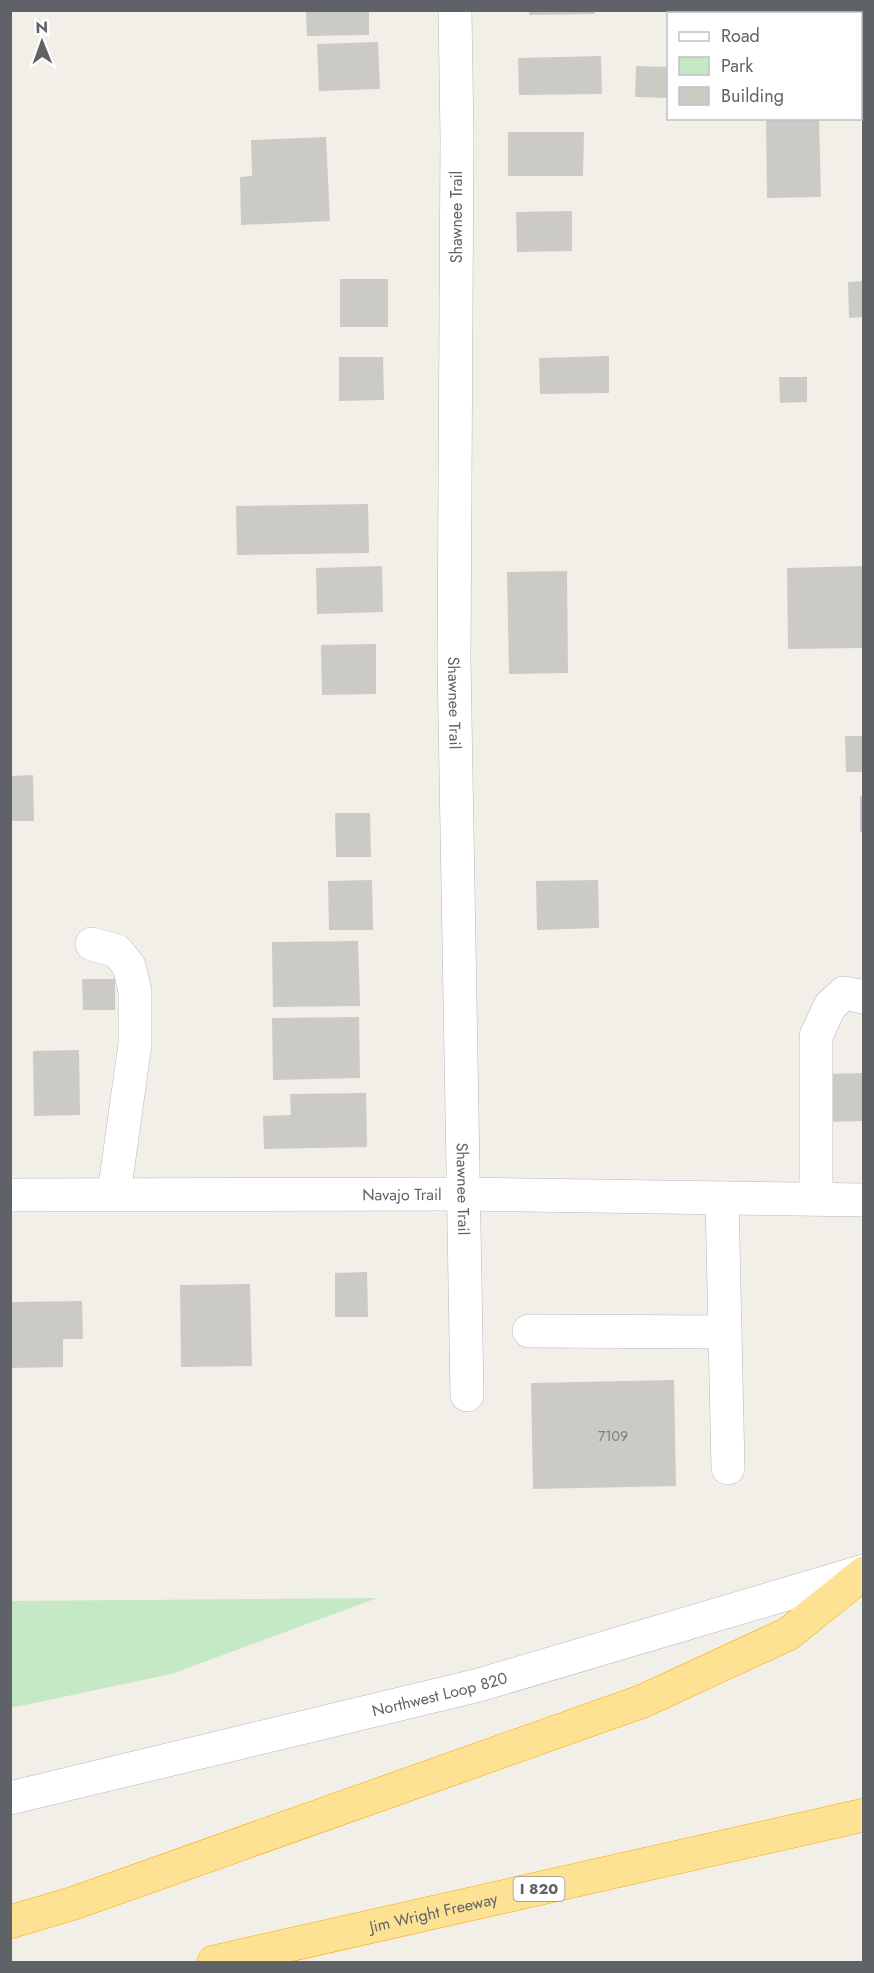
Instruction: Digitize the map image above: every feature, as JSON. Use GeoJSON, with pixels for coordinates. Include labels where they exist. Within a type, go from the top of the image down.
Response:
{"type":"FeatureCollection","features":[{"type":"Feature","properties":{"kind":"highway"},"geometry":{"type":"LineString","coordinates":[[10,1922],[74,1904],[643,1701],[788,1634],[864,1572]]}},
{"type":"Feature","properties":{"kind":"highway","name":"Jim Wright Freeway"},"geometry":{"type":"LineString","coordinates":[[213,1962],[864,1815]]}},
{"type":"Feature","properties":{"kind":"street","name":"Shawnee Trail"},"geometry":{"type":"LineString","coordinates":[[454,10],[457,137],[454,660],[467,1395]]}},
{"type":"Feature","properties":{"kind":"street"},"geometry":{"type":"LineString","coordinates":[[92,944],[117,951],[129,966],[135,991],[135,1044],[114,1194]]}},
{"type":"Feature","properties":{"kind":"street"},"geometry":{"type":"LineString","coordinates":[[816,1199],[816,1036],[830,1006],[844,993],[864,997]]}},
{"type":"Feature","properties":{"kind":"street","name":"Navajo Trail"},"geometry":{"type":"LineString","coordinates":[[10,1195],[463,1194],[864,1200]]}},
{"type":"Feature","properties":{"kind":"street"},"geometry":{"type":"LineString","coordinates":[[722,1197],[728,1468]]}},
{"type":"Feature","properties":{"kind":"street"},"geometry":{"type":"LineString","coordinates":[[529,1331],[725,1332]]}},
{"type":"Feature","properties":{"kind":"street","name":"Northwest Loop 820"},"geometry":{"type":"LineString","coordinates":[[10,1798],[479,1685],[864,1572]]}},
{"type":"Feature","properties":{"kind":"green space"},"geometry":{"type":"Polygon","coordinates":[[[377,1598],[171,1674],[11,1708],[11,1601],[377,1598]]]}},
{"type":"Feature","properties":{"kind":"building"},"geometry":{"type":"Polygon","coordinates":[[[306,10],[369,10],[369,35],[307,36],[306,10]]]}},
{"type":"Feature","properties":{"kind":"building"},"geometry":{"type":"Polygon","coordinates":[[[529,10],[595,10],[595,14],[529,15],[529,10]]]}},
{"type":"Feature","properties":{"kind":"building"},"geometry":{"type":"Polygon","coordinates":[[[378,42],[380,89],[319,91],[317,44],[378,42]]]}},
{"type":"Feature","properties":{"kind":"building"},"geometry":{"type":"Polygon","coordinates":[[[601,56],[602,94],[519,95],[518,58],[601,56]]]}},
{"type":"Feature","properties":{"kind":"building"},"geometry":{"type":"Polygon","coordinates":[[[636,66],[667,67],[667,98],[635,97],[636,66]]]}},
{"type":"Feature","properties":{"kind":"building"},"geometry":{"type":"Polygon","coordinates":[[[766,120],[819,120],[821,197],[767,198],[766,120]]]}},
{"type":"Feature","properties":{"kind":"building"},"geometry":{"type":"Polygon","coordinates":[[[508,132],[584,132],[583,176],[508,176],[508,132]]]}},
{"type":"Feature","properties":{"kind":"building"},"geometry":{"type":"Polygon","coordinates":[[[326,137],[330,221],[241,225],[240,177],[252,176],[251,140],[326,137]]]}},
{"type":"Feature","properties":{"kind":"building"},"geometry":{"type":"Polygon","coordinates":[[[572,211],[572,251],[517,252],[516,212],[572,211]]]}},
{"type":"Feature","properties":{"kind":"building"},"geometry":{"type":"Polygon","coordinates":[[[340,279],[388,279],[388,327],[340,327],[340,279]]]}},
{"type":"Feature","properties":{"kind":"building"},"geometry":{"type":"Polygon","coordinates":[[[864,281],[864,317],[849,318],[848,282],[864,281]]]}},
{"type":"Feature","properties":{"kind":"building"},"geometry":{"type":"Polygon","coordinates":[[[609,356],[609,393],[540,394],[539,358],[609,356]]]}},
{"type":"Feature","properties":{"kind":"building"},"geometry":{"type":"Polygon","coordinates":[[[339,357],[383,357],[384,400],[339,401],[339,357]]]}},
{"type":"Feature","properties":{"kind":"building"},"geometry":{"type":"Polygon","coordinates":[[[779,377],[807,377],[807,402],[780,403],[779,377]]]}},
{"type":"Feature","properties":{"kind":"building"},"geometry":{"type":"Polygon","coordinates":[[[368,504],[369,553],[237,555],[236,506],[368,504]]]}},
{"type":"Feature","properties":{"kind":"building"},"geometry":{"type":"Polygon","coordinates":[[[382,566],[383,612],[317,614],[316,568],[382,566]]]}},
{"type":"Feature","properties":{"kind":"building"},"geometry":{"type":"Polygon","coordinates":[[[864,566],[864,648],[788,649],[787,568],[864,566]]]}},
{"type":"Feature","properties":{"kind":"building"},"geometry":{"type":"Polygon","coordinates":[[[567,571],[568,673],[509,674],[507,572],[567,571]]]}},
{"type":"Feature","properties":{"kind":"building"},"geometry":{"type":"Polygon","coordinates":[[[376,644],[376,694],[322,695],[321,645],[376,644]]]}},
{"type":"Feature","properties":{"kind":"building"},"geometry":{"type":"Polygon","coordinates":[[[845,736],[864,736],[864,772],[846,772],[845,736]]]}},
{"type":"Feature","properties":{"kind":"building"},"geometry":{"type":"Polygon","coordinates":[[[33,775],[34,821],[10,821],[10,776],[33,775]]]}},
{"type":"Feature","properties":{"kind":"building"},"geometry":{"type":"Polygon","coordinates":[[[860,796],[864,796],[864,832],[860,832],[860,796]]]}},
{"type":"Feature","properties":{"kind":"building"},"geometry":{"type":"Polygon","coordinates":[[[335,813],[370,813],[371,857],[336,857],[335,813]]]}},
{"type":"Feature","properties":{"kind":"building"},"geometry":{"type":"Polygon","coordinates":[[[372,880],[373,930],[329,930],[328,881],[372,880]]]}},
{"type":"Feature","properties":{"kind":"building"},"geometry":{"type":"Polygon","coordinates":[[[598,880],[599,928],[537,930],[536,881],[598,880]]]}},
{"type":"Feature","properties":{"kind":"building"},"geometry":{"type":"Polygon","coordinates":[[[358,941],[360,1006],[273,1007],[272,942],[358,941]]]}},
{"type":"Feature","properties":{"kind":"building"},"geometry":{"type":"Polygon","coordinates":[[[82,979],[115,979],[115,1010],[83,1010],[82,979]]]}},
{"type":"Feature","properties":{"kind":"building"},"geometry":{"type":"Polygon","coordinates":[[[359,1017],[360,1078],[273,1080],[272,1018],[359,1017]]]}},
{"type":"Feature","properties":{"kind":"building"},"geometry":{"type":"Polygon","coordinates":[[[79,1050],[80,1115],[34,1116],[33,1051],[79,1050]]]}},
{"type":"Feature","properties":{"kind":"building"},"geometry":{"type":"Polygon","coordinates":[[[864,1073],[864,1121],[825,1122],[824,1074],[864,1073]]]}},
{"type":"Feature","properties":{"kind":"building"},"geometry":{"type":"Polygon","coordinates":[[[366,1093],[367,1147],[264,1149],[263,1116],[291,1115],[290,1094],[366,1093]]]}},
{"type":"Feature","properties":{"kind":"building"},"geometry":{"type":"Polygon","coordinates":[[[367,1272],[368,1317],[335,1317],[335,1273],[367,1272]]]}},
{"type":"Feature","properties":{"kind":"building"},"geometry":{"type":"Polygon","coordinates":[[[250,1284],[252,1366],[181,1367],[180,1285],[250,1284]]]}},
{"type":"Feature","properties":{"kind":"building"},"geometry":{"type":"Polygon","coordinates":[[[82,1301],[83,1339],[63,1339],[63,1367],[10,1368],[10,1302],[82,1301]]]}},
{"type":"Feature","properties":{"kind":"building"},"geometry":{"type":"Polygon","coordinates":[[[674,1380],[676,1486],[533,1489],[531,1383],[674,1380]]]}}]}
